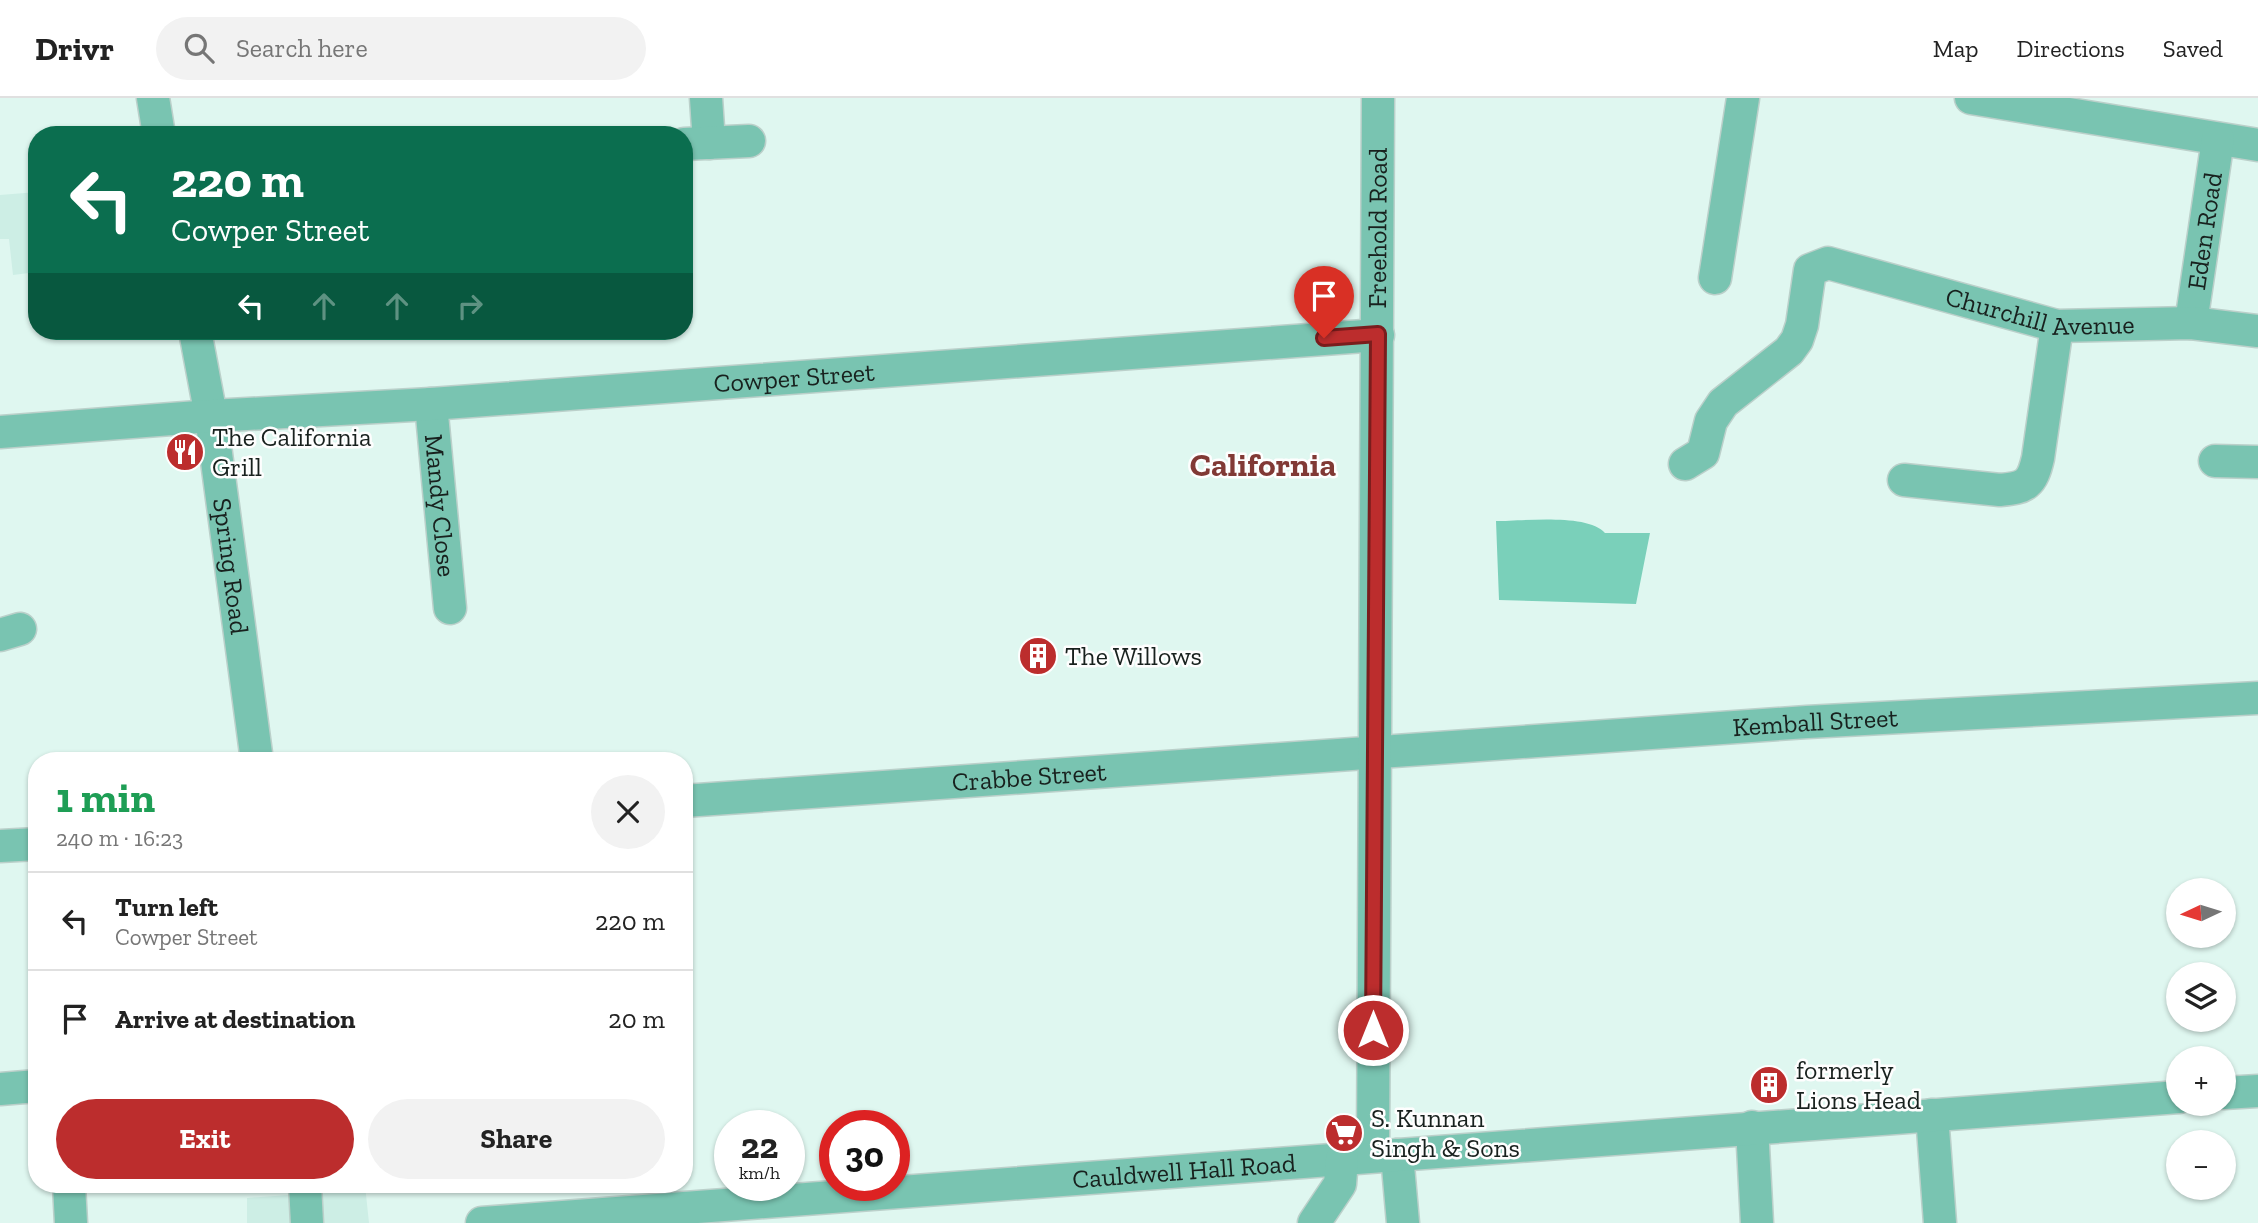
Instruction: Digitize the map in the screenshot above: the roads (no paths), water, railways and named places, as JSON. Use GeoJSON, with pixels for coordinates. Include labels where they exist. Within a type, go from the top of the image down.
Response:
{"type":"FeatureCollection","features":[{"type":"Feature","properties":{"kind":"street"},"geometry":{"type":"LineString","coordinates":[[153,98],[158,126]]}},
{"type":"Feature","properties":{"kind":"street"},"geometry":{"type":"LineString","coordinates":[[706,98],[696,143],[749,141]]}},
{"type":"Feature","properties":{"kind":"street","name":"Freehold Road"},"geometry":{"type":"LineString","coordinates":[[1378,98],[1378,554],[1374,752],[1385,1155],[1403,1223]]}},
{"type":"Feature","properties":{"kind":"street"},"geometry":{"type":"LineString","coordinates":[[1715,278],[1743,98]]}},
{"type":"Feature","properties":{"kind":"street"},"geometry":{"type":"LineString","coordinates":[[1971,98],[2258,145]]}},
{"type":"Feature","properties":{"kind":"street","name":"Eden Road"},"geometry":{"type":"LineString","coordinates":[[2191,323],[2218,138]]}},
{"type":"Feature","properties":{"kind":"street","name":"Churchill Avenue"},"geometry":{"type":"LineString","coordinates":[[1704,457],[1711,421],[1723,404],[1789,351],[1797,340],[1802,326],[1810,270],[1828,263],[2057,326],[2191,323],[2258,331]]}},
{"type":"Feature","properties":{"kind":"street"},"geometry":{"type":"LineString","coordinates":[[1904,480],[2000,490],[2016,489],[2028,484],[2035,473],[2038,458],[2057,326]]}},
{"type":"Feature","properties":{"kind":"street","name":"Cowper Street"},"geometry":{"type":"LineString","coordinates":[[0,432],[211,416],[430,404],[1378,334]]}},
{"type":"Feature","properties":{"kind":"street","name":"Spring Road"},"geometry":{"type":"LineString","coordinates":[[197,340],[211,416],[256,752]]}},
{"type":"Feature","properties":{"kind":"street","name":"Mandy Close"},"geometry":{"type":"LineString","coordinates":[[430,404],[450,608]]}},
{"type":"Feature","properties":{"kind":"street"},"geometry":{"type":"LineString","coordinates":[[2215,461],[2258,461]]}},
{"type":"Feature","properties":{"kind":"street","name":"Kemball Street"},"geometry":{"type":"LineString","coordinates":[[1374,752],[1820,722],[2258,698]]}},
{"type":"Feature","properties":{"kind":"street","name":"Crabbe Street"},"geometry":{"type":"LineString","coordinates":[[693,800],[1374,752]]}},
{"type":"Feature","properties":{"kind":"street"},"geometry":{"type":"LineString","coordinates":[[0,846],[28,844]]}},
{"type":"Feature","properties":{"kind":"street"},"geometry":{"type":"LineString","coordinates":[[0,1089],[28,1087]]}},
{"type":"Feature","properties":{"kind":"street"},"geometry":{"type":"LineString","coordinates":[[2236,1092],[2258,1091]]}},
{"type":"Feature","properties":{"kind":"street","name":"Cauldwell Hall Road"},"geometry":{"type":"LineString","coordinates":[[482,1223],[841,1209],[1385,1155],[2166,1098]]}},
{"type":"Feature","properties":{"kind":"street"},"geometry":{"type":"LineString","coordinates":[[1932,1115],[1940,1223]]}},
{"type":"Feature","properties":{"kind":"street"},"geometry":{"type":"LineString","coordinates":[[1752,1127],[1756,1223]]}},
{"type":"Feature","properties":{"kind":"street"},"geometry":{"type":"LineString","coordinates":[[1314,1223],[1340,1184],[1342,1159]]}},
{"type":"Feature","properties":{"kind":"street"},"geometry":{"type":"LineString","coordinates":[[69,1193],[71,1223]]}},
{"type":"Feature","properties":{"kind":"street"},"geometry":{"type":"LineString","coordinates":[[305,1193],[307,1223]]}},
{"type":"Feature","properties":{"kind":"place","name":"The California Grill"},"geometry":{"type":"Point","coordinates":[185,452]}},
{"type":"Feature","properties":{"kind":"place","name":"The Willows"},"geometry":{"type":"Point","coordinates":[1038,656]}},
{"type":"Feature","properties":{"kind":"place","name":"formerly Lions Head"},"geometry":{"type":"Point","coordinates":[1769,1085]}},
{"type":"Feature","properties":{"kind":"place","name":"S. Kunnan Singh & Sons"},"geometry":{"type":"Point","coordinates":[1344,1133]}},
{"type":"Feature","properties":{"kind":"district","name":"California"},"geometry":{"type":"Point","coordinates":[1263,464]}}]}
